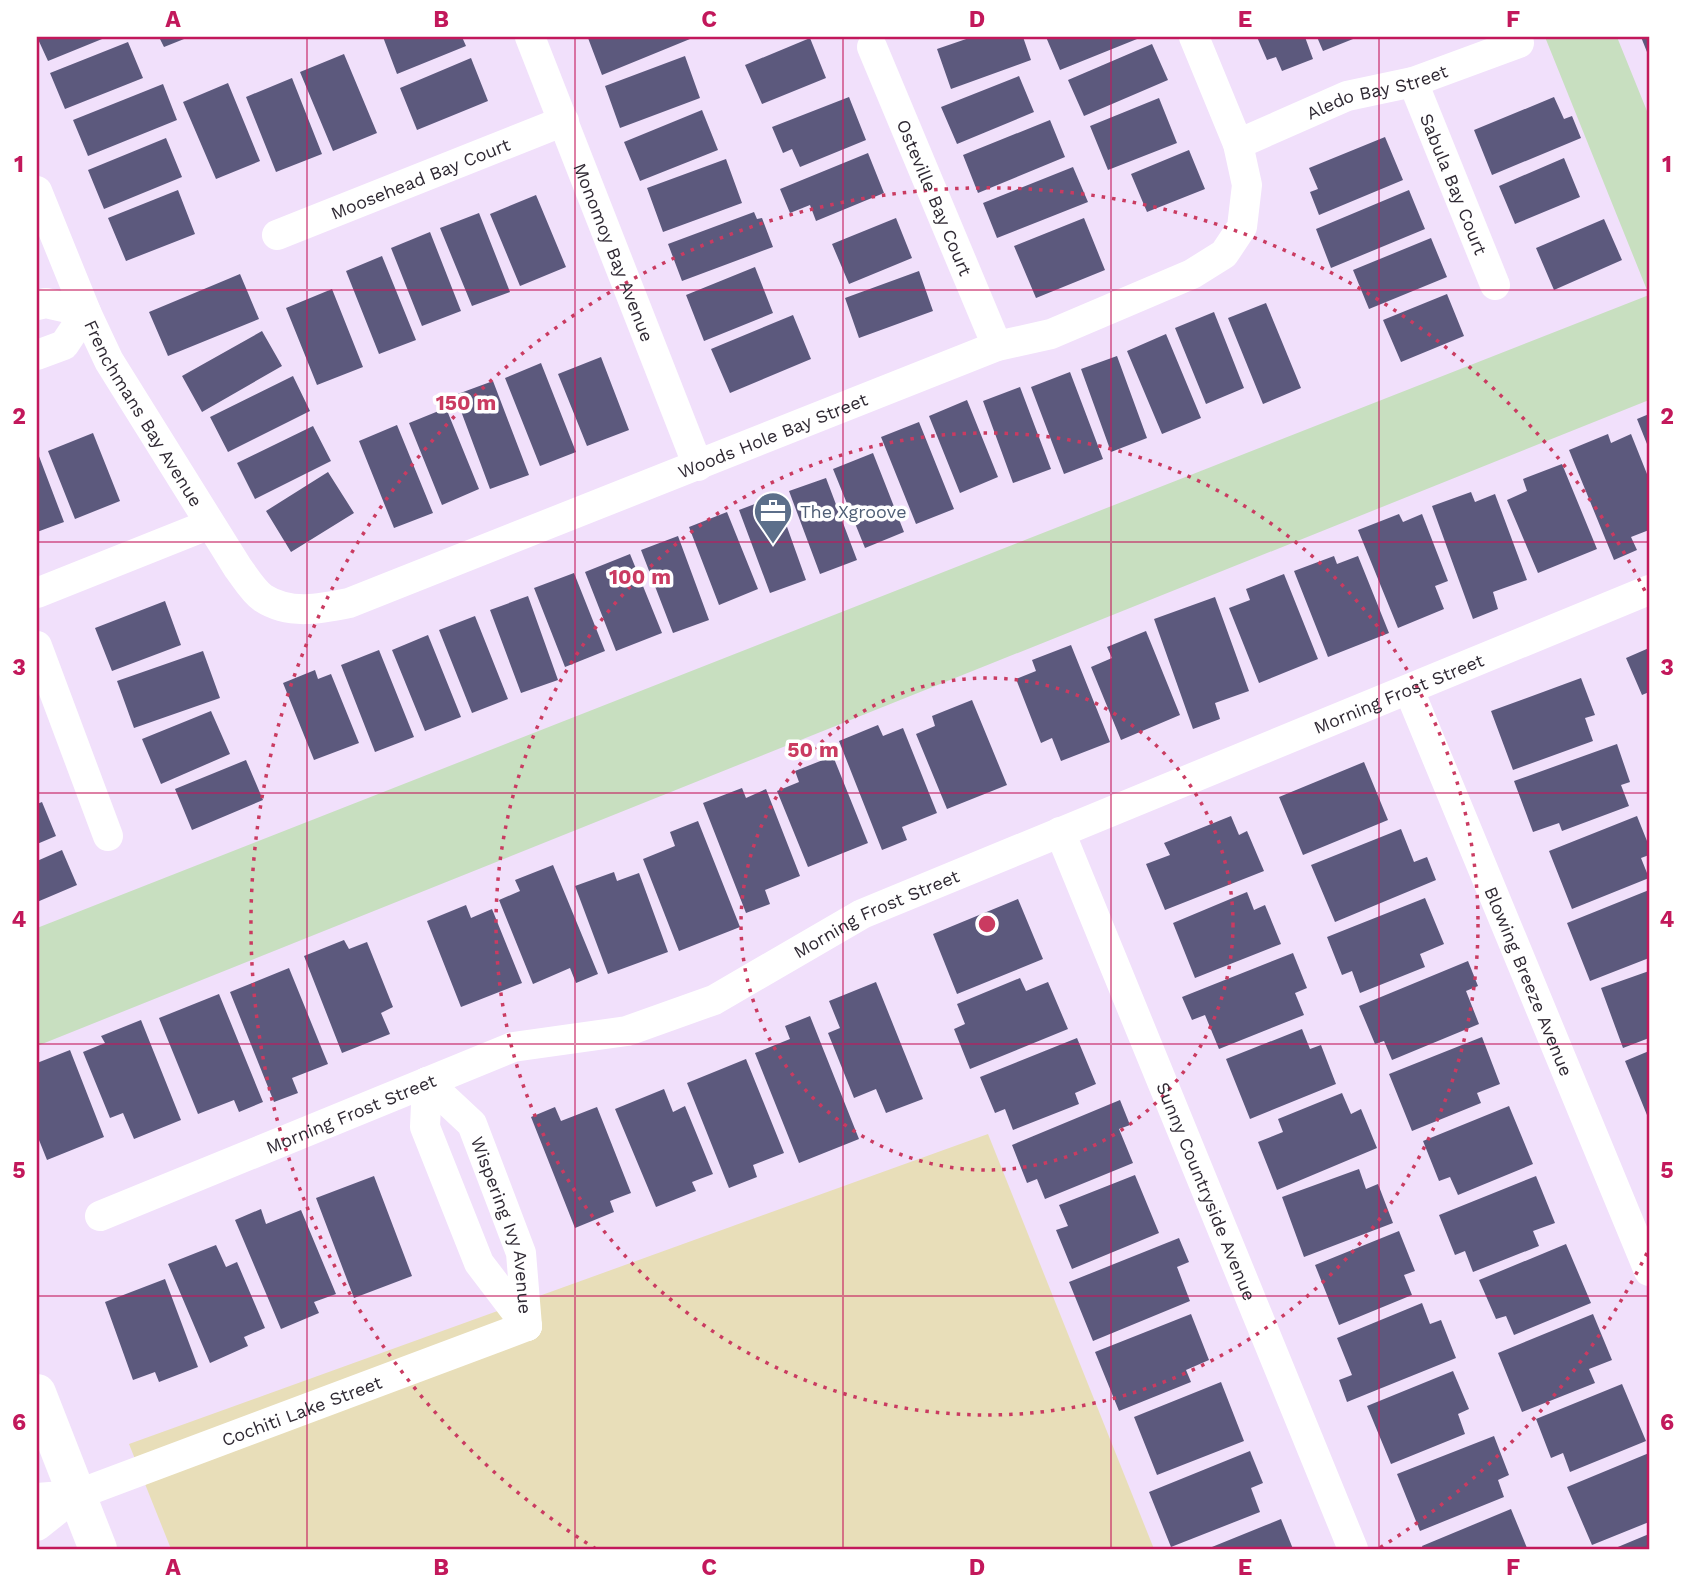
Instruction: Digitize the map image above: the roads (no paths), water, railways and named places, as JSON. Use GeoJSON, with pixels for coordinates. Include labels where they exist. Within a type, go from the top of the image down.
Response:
{"type":"FeatureCollection","features":[{"type":"Feature","properties":{"kind":"street","name":"Monomoy Bay Avenue"},"geometry":{"type":"LineString","coordinates":[[530,37],[698,466]]}},
{"type":"Feature","properties":{"kind":"street"},"geometry":{"type":"LineString","coordinates":[[1194,37],[1238,144]]}},
{"type":"Feature","properties":{"kind":"street","name":"Aledo Bay Street"},"geometry":{"type":"LineString","coordinates":[[1238,144],[1348,96],[1413,82],[1519,43]]}},
{"type":"Feature","properties":{"kind":"street","name":"Osteville Bay Court"},"geometry":{"type":"LineString","coordinates":[[872,47],[997,346]]}},
{"type":"Feature","properties":{"kind":"street","name":"Sabula Bay Court"},"geometry":{"type":"LineString","coordinates":[[1413,82],[1495,285]]}},
{"type":"Feature","properties":{"kind":"street","name":"Moosehead Bay Court"},"geometry":{"type":"LineString","coordinates":[[277,235],[564,121]]}},
{"type":"Feature","properties":{"kind":"street","name":"Woods Hole Bay Street"},"geometry":{"type":"LineString","coordinates":[[285,608],[320,610],[349,603],[997,346],[1051,334],[1192,274],[1224,254],[1242,227],[1247,185],[1238,144]]}},
{"type":"Feature","properties":{"kind":"street","name":"Frenchmans Bay Avenue"},"geometry":{"type":"LineString","coordinates":[[37,191],[109,361],[238,568],[261,597],[285,608]]}},
{"type":"Feature","properties":{"kind":"street"},"geometry":{"type":"LineString","coordinates":[[37,305],[46,303],[86,312],[64,345],[37,355]]}},
{"type":"Feature","properties":{"kind":"street"},"geometry":{"type":"LineString","coordinates":[[37,593],[210,524]]}},
{"type":"Feature","properties":{"kind":"street","name":"Morning Frost Street"},"geometry":{"type":"LineString","coordinates":[[100,1216],[513,1047],[626,1031],[714,1000],[862,914],[1649,590]]}},
{"type":"Feature","properties":{"kind":"street"},"geometry":{"type":"LineString","coordinates":[[37,646],[108,836]]}},
{"type":"Feature","properties":{"kind":"street","name":"Blowing Breeze Avenue"},"geometry":{"type":"LineString","coordinates":[[1409,690],[1649,1271]]}},
{"type":"Feature","properties":{"kind":"street","name":"Sunny Countryside Avenue"},"geometry":{"type":"LineString","coordinates":[[1060,832],[1353,1549]]}},
{"type":"Feature","properties":{"kind":"street","name":"Wispering Ivy Avenue"},"geometry":{"type":"LineString","coordinates":[[427,1082],[425,1127],[479,1263],[527,1326]]}},
{"type":"Feature","properties":{"kind":"street","name":"Wispering Ivy Avenue"},"geometry":{"type":"LineString","coordinates":[[427,1082],[472,1124],[522,1253],[527,1326]]}},
{"type":"Feature","properties":{"kind":"street","name":"Cochiti Lake Street"},"geometry":{"type":"LineString","coordinates":[[37,1498],[76,1495],[527,1326]]}},
{"type":"Feature","properties":{"kind":"street"},"geometry":{"type":"LineString","coordinates":[[37,1393],[97,1549]]}},
{"type":"Feature","properties":{"kind":"street","name":"Cochiti Lake Street"},"geometry":{"type":"LineString","coordinates":[[37,1526],[76,1495]]}},
{"type":"Feature","properties":{"kind":"place","name":"The Xgroove"},"geometry":{"type":"Point","coordinates":[773,545]}}]}
